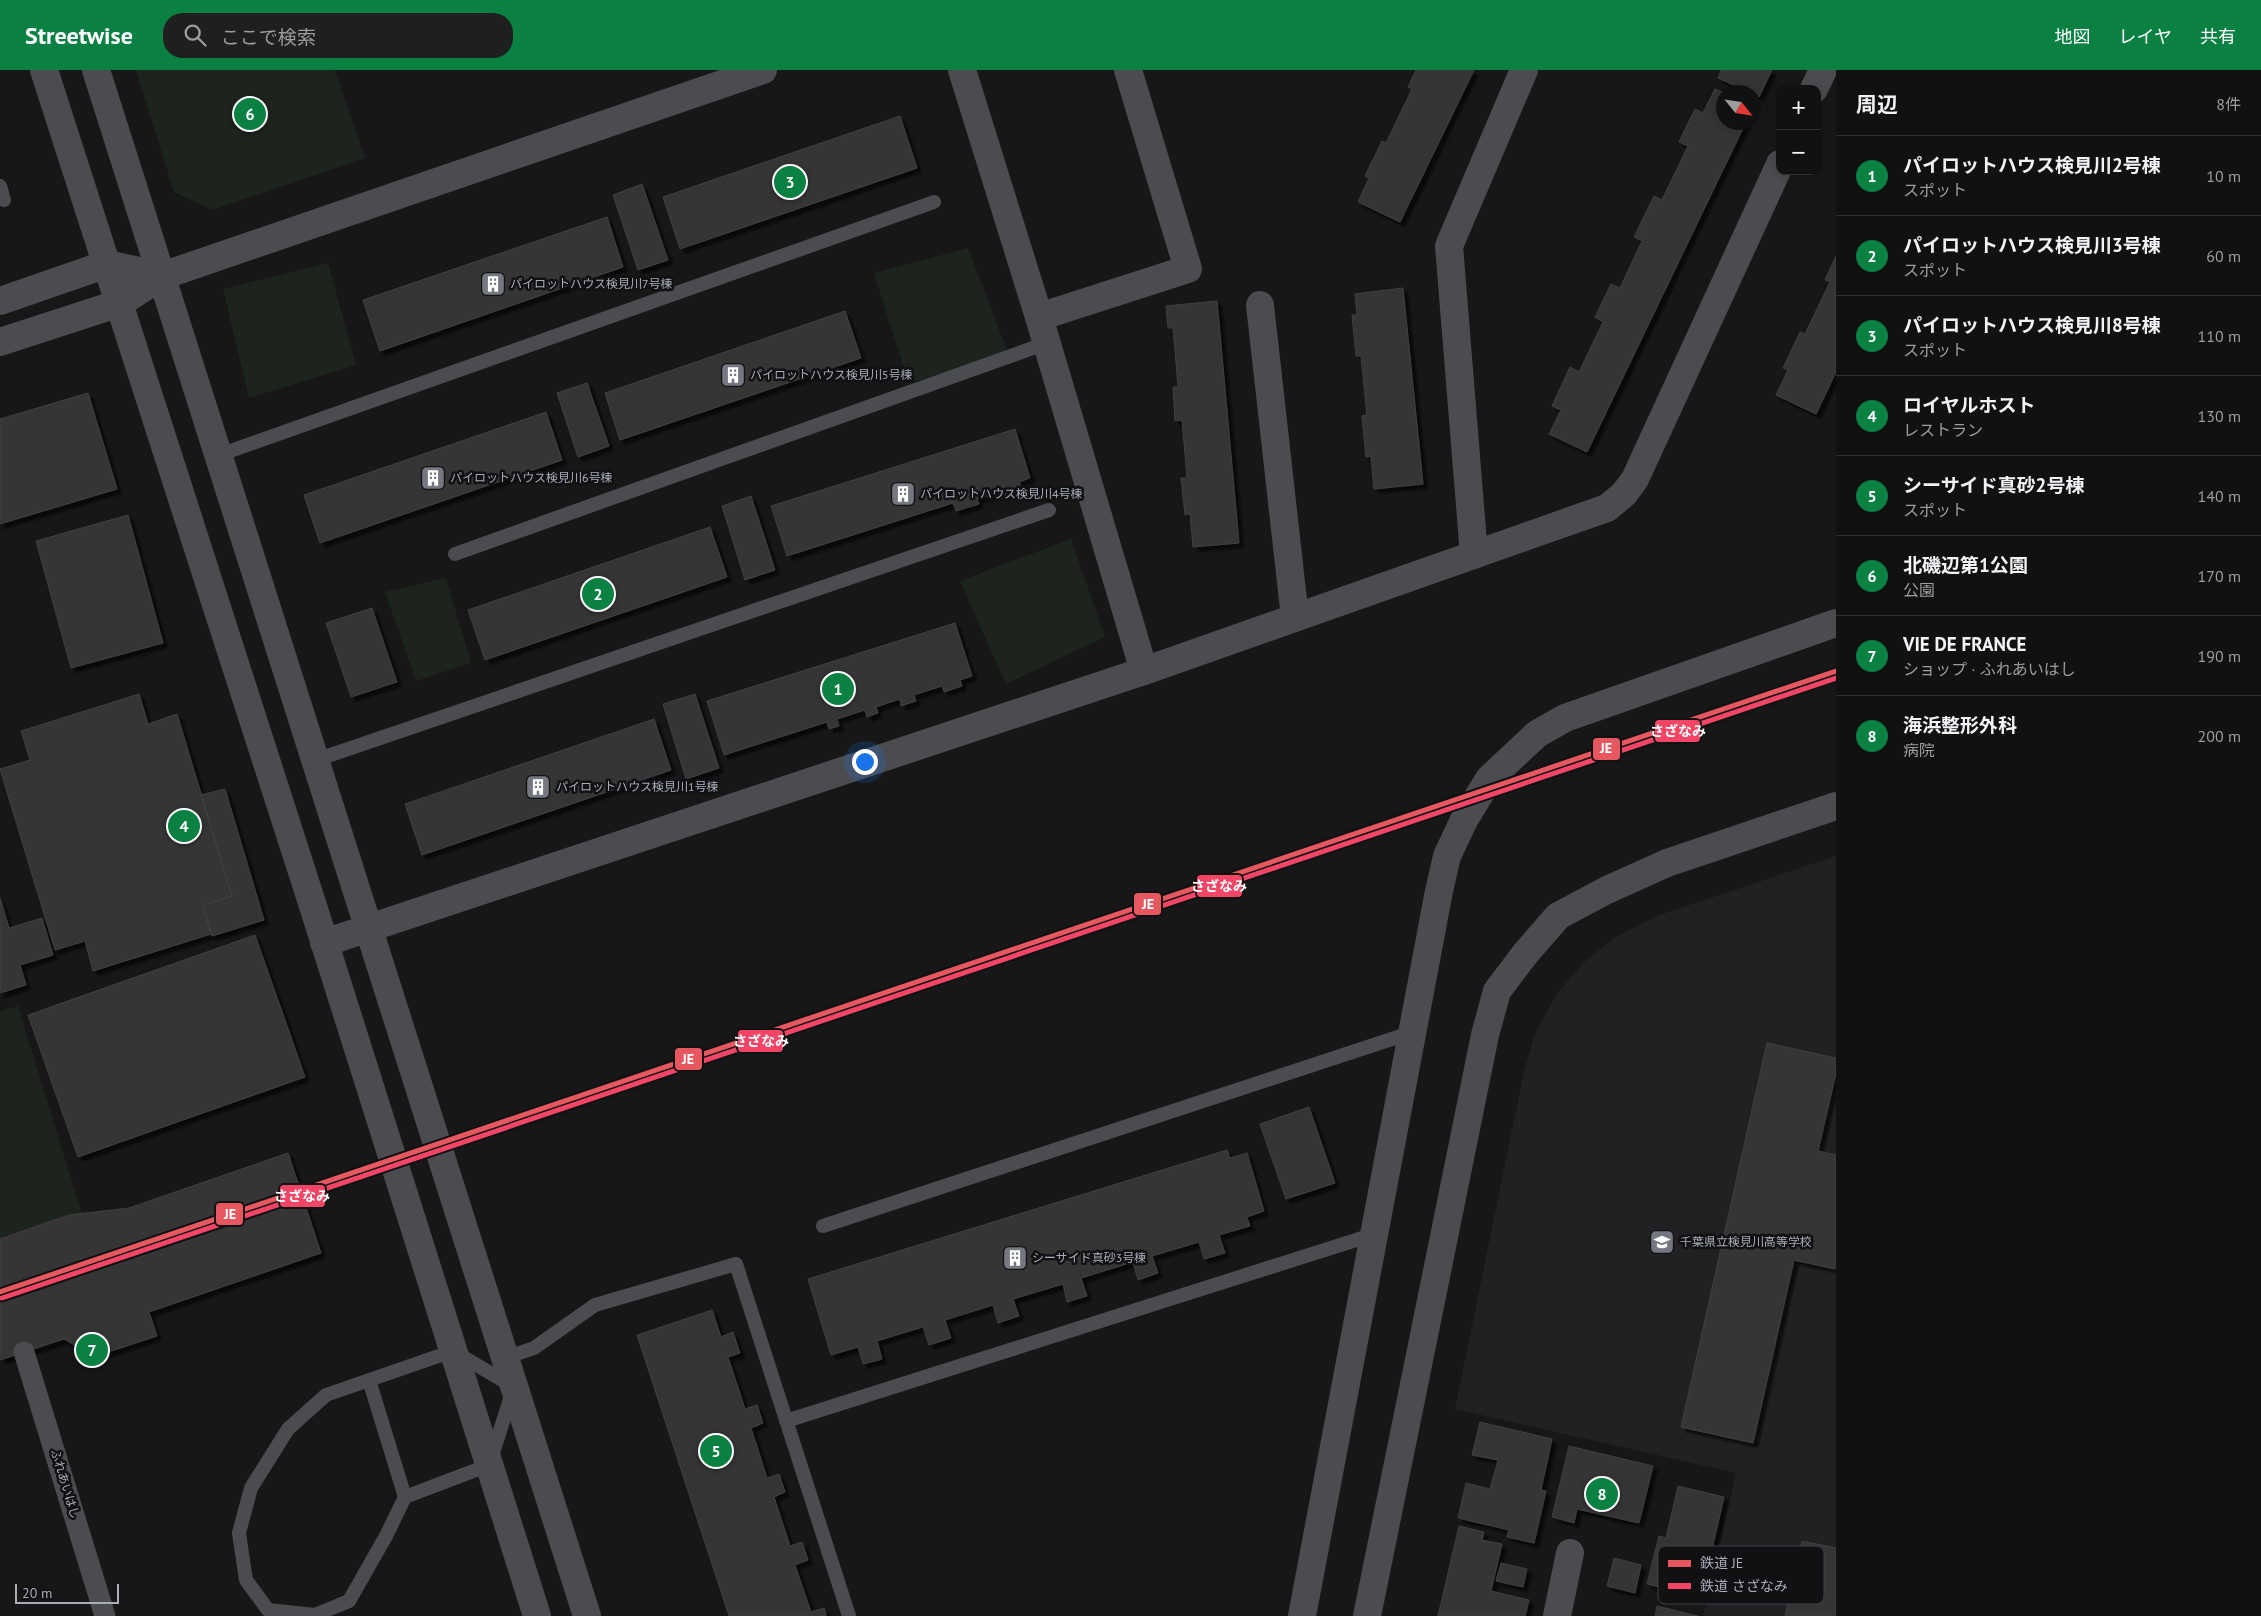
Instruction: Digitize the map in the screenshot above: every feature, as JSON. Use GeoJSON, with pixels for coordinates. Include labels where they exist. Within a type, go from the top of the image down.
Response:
{"type":"FeatureCollection","features":[{"type":"Feature","properties":{"kind":"street"},"geometry":{"type":"LineString","coordinates":[[44,70],[324,943],[536,1616]]}},
{"type":"Feature","properties":{"kind":"street"},"geometry":{"type":"LineString","coordinates":[[96,70],[587,1616]]}},
{"type":"Feature","properties":{"kind":"street"},"geometry":{"type":"LineString","coordinates":[[0,342],[120,303],[162,276],[763,70]]}},
{"type":"Feature","properties":{"kind":"street"},"geometry":{"type":"LineString","coordinates":[[962,70],[1039,317],[1144,671]]}},
{"type":"Feature","properties":{"kind":"street"},"geometry":{"type":"LineString","coordinates":[[1039,317],[1188,269],[1128,70]]}},
{"type":"Feature","properties":{"kind":"street"},"geometry":{"type":"LineString","coordinates":[[1474,555],[1449,246],[1524,70]]}},
{"type":"Feature","properties":{"kind":"street"},"geometry":{"type":"LineString","coordinates":[[1816,85],[1823,70]]}},
{"type":"Feature","properties":{"kind":"street"},"geometry":{"type":"LineString","coordinates":[[324,943],[1144,671],[1607,508],[1624,494],[1635,479],[1776,173]]}},
{"type":"Feature","properties":{"kind":"street"},"geometry":{"type":"LineString","coordinates":[[0,301],[107,264],[162,276]]}},
{"type":"Feature","properties":{"kind":"street"},"geometry":{"type":"LineString","coordinates":[[1260,306],[1295,618]]}},
{"type":"Feature","properties":{"kind":"street"},"geometry":{"type":"LineString","coordinates":[[1302,1616],[1447,856],[1464,820],[1489,779],[1537,734],[1565,718],[1836,623]]}},
{"type":"Feature","properties":{"kind":"street"},"geometry":{"type":"LineString","coordinates":[[1367,1616],[1485,1035],[1497,992],[1525,954],[1558,916],[1607,890],[1667,863],[1836,806]]}},
{"type":"Feature","properties":{"kind":"street","name":"ふれあいはし"},"geometry":{"type":"LineString","coordinates":[[24,1352],[105,1616]]}},
{"type":"Feature","properties":{"kind":"street"},"geometry":{"type":"LineString","coordinates":[[1557,1616],[1570,1553]]}},
{"type":"Feature","properties":{"kind":"lane"},"geometry":{"type":"LineString","coordinates":[[0,186],[4,200]]}},
{"type":"Feature","properties":{"kind":"lane"},"geometry":{"type":"LineString","coordinates":[[219,455],[934,202]]}},
{"type":"Feature","properties":{"kind":"lane"},"geometry":{"type":"LineString","coordinates":[[456,554],[1046,343]]}},
{"type":"Feature","properties":{"kind":"lane"},"geometry":{"type":"LineString","coordinates":[[316,760],[1049,510]]}},
{"type":"Feature","properties":{"kind":"lane"},"geometry":{"type":"LineString","coordinates":[[823,1226],[1412,1032]]}},
{"type":"Feature","properties":{"kind":"lane"},"geometry":{"type":"LineString","coordinates":[[786,1422],[1374,1234]]}},
{"type":"Feature","properties":{"kind":"lane"},"geometry":{"type":"LineString","coordinates":[[505,1358],[534,1348],[595,1306],[736,1264],[849,1616]]}},
{"type":"Feature","properties":{"kind":"lane"},"geometry":{"type":"LineString","coordinates":[[369,1380],[405,1497],[386,1536],[349,1601],[315,1615],[268,1610],[246,1580],[239,1533],[251,1488],[288,1429],[326,1395],[369,1380],[453,1351],[514,1387],[489,1465],[405,1497]]}},
{"type":"Feature","properties":{"kind":"shaded area"},"geometry":{"type":"Polygon","coordinates":[[[136,70],[335,70],[365,158],[212,210],[174,192],[136,70]]]}},
{"type":"Feature","properties":{"kind":"shaded area"},"geometry":{"type":"Polygon","coordinates":[[[968,248],[1008,353],[909,383],[874,273],[968,248]]]}},
{"type":"Feature","properties":{"kind":"shaded area"},"geometry":{"type":"Polygon","coordinates":[[[328,263],[356,365],[249,398],[223,289],[328,263]]]}},
{"type":"Feature","properties":{"kind":"shaded area"},"geometry":{"type":"Polygon","coordinates":[[[1071,539],[1105,637],[1006,684],[960,581],[1071,539]]]}},
{"type":"Feature","properties":{"kind":"shaded area"},"geometry":{"type":"Polygon","coordinates":[[[446,578],[471,663],[416,681],[385,592],[446,578]]]}},
{"type":"Feature","properties":{"kind":"shaded area","name":"千葉県立検見川高等学校"},"geometry":{"type":"Polygon","coordinates":[[[1836,856],[1836,1616],[1703,1616],[1706,1604],[1824,1604],[1824,1546],[1719,1546],[1736,1473],[1455,1409],[1523,1076],[1535,1034],[1556,995],[1583,963],[1614,938],[1659,915],[1836,856]]]}},
{"type":"Feature","properties":{"kind":"shaded area"},"geometry":{"type":"Polygon","coordinates":[[[18,1006],[82,1214],[0,1238],[0,1011],[18,1006]]]}},
{"type":"Feature","properties":{"kind":"building"},"geometry":{"type":"Polygon","coordinates":[[[1416,70],[1474,70],[1400,222],[1358,202],[1369,178],[1365,176],[1382,141],[1386,143],[1412,89],[1408,87],[1416,70]]]}},
{"type":"Feature","properties":{"kind":"building"},"geometry":{"type":"Polygon","coordinates":[[[1721,70],[1772,70],[1761,93],[1761,85],[1734,85],[1718,78],[1721,70]]]}},
{"type":"Feature","properties":{"kind":"building"},"geometry":{"type":"Polygon","coordinates":[[[1715,89],[1716,130],[1742,130],[1587,452],[1549,434],[1561,410],[1552,406],[1570,367],[1579,372],[1603,322],[1595,317],[1611,284],[1620,288],[1642,241],[1634,237],[1654,196],[1662,200],[1688,146],[1679,142],[1695,109],[1703,113],[1715,89]]]}},
{"type":"Feature","properties":{"kind":"building"},"geometry":{"type":"Polygon","coordinates":[[[900,116],[917,168],[680,249],[663,197],[900,116]]]}},
{"type":"Feature","properties":{"kind":"building"},"geometry":{"type":"Polygon","coordinates":[[[642,184],[668,260],[638,270],[613,195],[642,184]]]}},
{"type":"Feature","properties":{"kind":"building","name":"パイロットハウス検見川7号棟"},"geometry":{"type":"Polygon","coordinates":[[[607,217],[623,267],[380,351],[363,300],[607,217]]]}},
{"type":"Feature","properties":{"kind":"building"},"geometry":{"type":"Polygon","coordinates":[[[1836,256],[1836,372],[1816,414],[1776,395],[1788,370],[1783,368],[1800,332],[1805,334],[1830,282],[1825,280],[1836,256]]]}},
{"type":"Feature","properties":{"kind":"building"},"geometry":{"type":"Polygon","coordinates":[[[1403,288],[1423,484],[1374,489],[1371,456],[1366,457],[1362,416],[1367,415],[1361,356],[1356,356],[1352,315],[1357,315],[1355,294],[1403,288]]]}},
{"type":"Feature","properties":{"kind":"building"},"geometry":{"type":"Polygon","coordinates":[[[1217,301],[1239,543],[1193,547],[1190,514],[1185,515],[1181,478],[1187,478],[1182,420],[1175,421],[1173,387],[1178,387],[1173,328],[1168,328],[1166,306],[1217,301]]]}},
{"type":"Feature","properties":{"kind":"building","name":"パイロットハウス検見川5号棟"},"geometry":{"type":"Polygon","coordinates":[[[845,311],[861,358],[620,440],[605,393],[845,311]]]}},
{"type":"Feature","properties":{"kind":"building"},"geometry":{"type":"Polygon","coordinates":[[[587,383],[609,446],[578,457],[557,393],[587,383]]]}},
{"type":"Feature","properties":{"kind":"building"},"geometry":{"type":"Polygon","coordinates":[[[88,393],[117,489],[0,524],[0,419],[88,393]]]}},
{"type":"Feature","properties":{"kind":"building","name":"パイロットハウス検見川6号棟"},"geometry":{"type":"Polygon","coordinates":[[[546,412],[562,460],[320,543],[304,495],[546,412]]]}},
{"type":"Feature","properties":{"kind":"building","name":"パイロットハウス検見川4号棟"},"geometry":{"type":"Polygon","coordinates":[[[1015,429],[1030,478],[1019,482],[1022,490],[1003,495],[1002,492],[977,499],[979,504],[956,511],[953,503],[787,556],[771,506],[1015,429]]]}},
{"type":"Feature","properties":{"kind":"building"},"geometry":{"type":"Polygon","coordinates":[[[751,496],[775,570],[745,580],[722,506],[751,496]]]}},
{"type":"Feature","properties":{"kind":"building"},"geometry":{"type":"Polygon","coordinates":[[[128,515],[163,643],[71,668],[36,541],[128,515]]]}},
{"type":"Feature","properties":{"kind":"building"},"geometry":{"type":"Polygon","coordinates":[[[710,527],[727,577],[485,660],[468,610],[710,527]]]}},
{"type":"Feature","properties":{"kind":"building"},"geometry":{"type":"Polygon","coordinates":[[[372,608],[397,682],[351,697],[326,623],[372,608]]]}},
{"type":"Feature","properties":{"kind":"building"},"geometry":{"type":"Polygon","coordinates":[[[955,623],[972,676],[960,680],[962,686],[944,692],[942,686],[914,695],[916,701],[901,706],[900,699],[876,707],[878,713],[867,717],[865,710],[837,719],[839,726],[829,729],[827,722],[724,755],[707,701],[955,623]]]}},
{"type":"Feature","properties":{"kind":"building"},"geometry":{"type":"Polygon","coordinates":[[[139,694],[148,724],[177,714],[232,896],[203,905],[211,934],[93,971],[85,941],[55,950],[0,769],[30,760],[21,731],[139,694]]]}},
{"type":"Feature","properties":{"kind":"building"},"geometry":{"type":"Polygon","coordinates":[[[695,694],[719,768],[686,779],[663,704],[695,694]]]}},
{"type":"Feature","properties":{"kind":"building","name":"パイロットハウス検見川1号棟"},"geometry":{"type":"Polygon","coordinates":[[[654,719],[671,770],[422,855],[405,804],[654,719]]]}},
{"type":"Feature","properties":{"kind":"building"},"geometry":{"type":"Polygon","coordinates":[[[225,789],[264,920],[212,936],[203,905],[232,896],[201,795],[225,789]]]}},
{"type":"Feature","properties":{"kind":"building"},"geometry":{"type":"Polygon","coordinates":[[[0,898],[9,928],[42,918],[53,955],[20,965],[26,985],[0,993],[0,898]]]}},
{"type":"Feature","properties":{"kind":"building"},"geometry":{"type":"Polygon","coordinates":[[[255,935],[305,1077],[78,1157],[28,1015],[255,935]]]}},
{"type":"Feature","properties":{"kind":"building"},"geometry":{"type":"Polygon","coordinates":[[[1767,1043],[1836,1058],[1836,1073],[1818,1151],[1836,1155],[1836,1263],[1835,1269],[1794,1260],[1753,1443],[1681,1427],[1767,1043]]]}},
{"type":"Feature","properties":{"kind":"building"},"geometry":{"type":"Polygon","coordinates":[[[1309,1107],[1335,1183],[1286,1199],[1260,1124],[1309,1107]]]}},
{"type":"Feature","properties":{"kind":"building","name":"シーサイド真砂3号棟"},"geometry":{"type":"Polygon","coordinates":[[[1227,1150],[1230,1158],[1247,1153],[1264,1211],[1247,1217],[1250,1226],[1219,1235],[1225,1253],[1204,1259],[1199,1242],[1152,1256],[1158,1273],[1138,1280],[1133,1262],[1081,1278],[1087,1296],[1067,1302],[1063,1284],[1013,1299],[1019,1316],[998,1323],[993,1305],[945,1320],[951,1338],[929,1345],[923,1327],[877,1341],[882,1359],[863,1364],[858,1347],[831,1355],[808,1279],[1227,1150]]]}},
{"type":"Feature","properties":{"kind":"building"},"geometry":{"type":"Polygon","coordinates":[[[288,1153],[321,1253],[149,1312],[157,1336],[95,1357],[64,1339],[0,1360],[0,1239],[69,1215],[129,1208],[288,1153]]]}},
{"type":"Feature","properties":{"kind":"building"},"geometry":{"type":"Polygon","coordinates":[[[712,1310],[721,1337],[733,1332],[740,1353],[728,1357],[745,1409],[757,1405],[763,1423],[751,1428],[767,1478],[779,1474],[785,1492],[774,1497],[790,1546],[802,1542],[808,1560],[795,1565],[811,1612],[824,1608],[826,1616],[729,1616],[637,1335],[712,1310]]]}},
{"type":"Feature","properties":{"kind":"building"},"geometry":{"type":"Polygon","coordinates":[[[1480,1422],[1552,1439],[1541,1490],[1546,1491],[1534,1543],[1507,1537],[1509,1530],[1458,1518],[1466,1483],[1490,1489],[1498,1460],[1472,1455],[1480,1422]]]}},
{"type":"Feature","properties":{"kind":"building"},"geometry":{"type":"Polygon","coordinates":[[[1569,1446],[1653,1466],[1639,1523],[1577,1509],[1574,1523],[1552,1517],[1569,1446]]]}},
{"type":"Feature","properties":{"kind":"building"},"geometry":{"type":"Polygon","coordinates":[[[1678,1486],[1724,1497],[1713,1546],[1658,1546],[1658,1587],[1647,1584],[1659,1536],[1666,1538],[1678,1486]]]}},
{"type":"Feature","properties":{"kind":"building"},"geometry":{"type":"Polygon","coordinates":[[[1459,1526],[1484,1532],[1482,1540],[1502,1544],[1491,1591],[1529,1600],[1525,1616],[1438,1616],[1459,1526]]]}},
{"type":"Feature","properties":{"kind":"building"},"geometry":{"type":"Polygon","coordinates":[[[1802,1541],[1836,1548],[1836,1616],[1785,1616],[1788,1604],[1824,1604],[1824,1546],[1801,1546],[1802,1541]]]}},
{"type":"Feature","properties":{"kind":"building"},"geometry":{"type":"Polygon","coordinates":[[[1614,1558],[1641,1565],[1635,1593],[1607,1586],[1614,1558]]]}},
{"type":"Feature","properties":{"kind":"building"},"geometry":{"type":"Polygon","coordinates":[[[1501,1563],[1527,1569],[1523,1587],[1496,1581],[1501,1563]]]}},
{"type":"Feature","properties":{"kind":"building"},"geometry":{"type":"Polygon","coordinates":[[[1657,1606],[1698,1616],[1655,1616],[1657,1606]]]}},
{"type":"Feature","properties":{"kind":"rail line","name":"JE"},"geometry":{"type":"LineString","coordinates":[[0,1292],[1836,671]]}},
{"type":"Feature","properties":{"kind":"rail line","name":"さざなみ"},"geometry":{"type":"LineString","coordinates":[[2,1298],[1836,678]]}},
{"type":"Feature","properties":{"kind":"place","name":"北磯辺第1公園"},"geometry":{"type":"Point","coordinates":[250,114]}},
{"type":"Feature","properties":{"kind":"place","name":"パイロットハウス検見川8号棟"},"geometry":{"type":"Point","coordinates":[790,182]}},
{"type":"Feature","properties":{"kind":"place","name":"パイロットハウス検見川7号棟"},"geometry":{"type":"Point","coordinates":[493,284]}},
{"type":"Feature","properties":{"kind":"place","name":"パイロットハウス検見川5号棟"},"geometry":{"type":"Point","coordinates":[733,375]}},
{"type":"Feature","properties":{"kind":"place","name":"パイロットハウス検見川6号棟"},"geometry":{"type":"Point","coordinates":[433,478]}},
{"type":"Feature","properties":{"kind":"place","name":"パイロットハウス検見川4号棟"},"geometry":{"type":"Point","coordinates":[903,494]}},
{"type":"Feature","properties":{"kind":"place","name":"パイロットハウス検見川3号棟"},"geometry":{"type":"Point","coordinates":[598,594]}},
{"type":"Feature","properties":{"kind":"place","name":"パイロットハウス検見川2号棟"},"geometry":{"type":"Point","coordinates":[838,689]}},
{"type":"Feature","properties":{"kind":"place","name":"パイロットハウス検見川1号棟"},"geometry":{"type":"Point","coordinates":[538,787]}},
{"type":"Feature","properties":{"kind":"place","name":"ロイヤルホスト"},"geometry":{"type":"Point","coordinates":[184,826]}},
{"type":"Feature","properties":{"kind":"place","name":"千葉県立検見川高等学校"},"geometry":{"type":"Point","coordinates":[1662,1242]}},
{"type":"Feature","properties":{"kind":"place","name":"シーサイド真砂3号棟"},"geometry":{"type":"Point","coordinates":[1015,1258]}},
{"type":"Feature","properties":{"kind":"place","name":"VIE DE FRANCE"},"geometry":{"type":"Point","coordinates":[92,1350]}},
{"type":"Feature","properties":{"kind":"place","name":"シーサイド真砂2号棟"},"geometry":{"type":"Point","coordinates":[716,1451]}},
{"type":"Feature","properties":{"kind":"place","name":"海浜整形外科"},"geometry":{"type":"Point","coordinates":[1602,1494]}}]}
